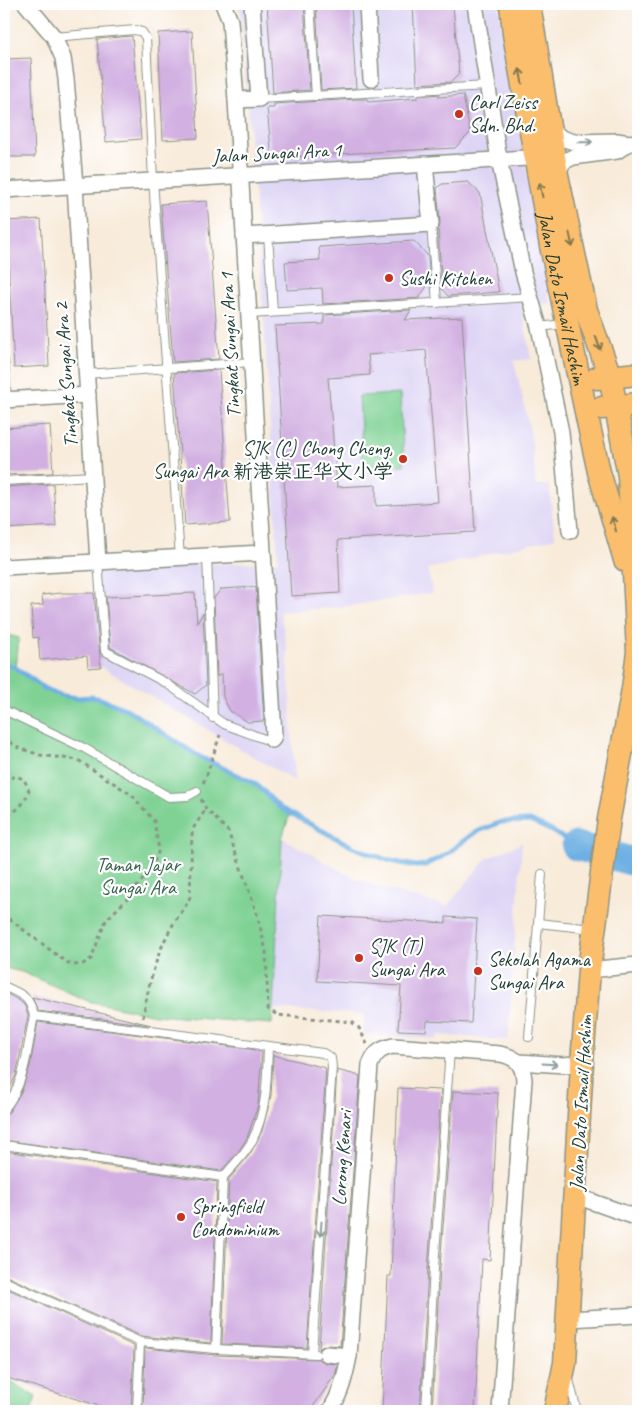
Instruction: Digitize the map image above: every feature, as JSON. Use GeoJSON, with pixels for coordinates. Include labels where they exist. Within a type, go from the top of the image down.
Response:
{"type":"FeatureCollection","features":[{"type":"Feature","properties":{"kind":"main road","name":"Jalan Dato Ismail Hashim"},"geometry":{"type":"LineString","coordinates":[[510,4],[514,34],[586,310],[610,376],[627,406],[636,587],[638,652],[636,689],[610,818],[594,929],[582,1063],[569,1319],[565,1363],[555,1411]]}},
{"type":"Feature","properties":{"kind":"main road","name":"Jalan Dato Ismail Hashim"},"geometry":{"type":"LineString","coordinates":[[529,4],[548,125],[549,163],[568,324],[599,472],[621,548],[636,587]]}},
{"type":"Feature","properties":{"kind":"main road"},"geometry":{"type":"LineString","coordinates":[[580,380],[638,374]]}},
{"type":"Feature","properties":{"kind":"main road"},"geometry":{"type":"LineString","coordinates":[[586,410],[627,406]]}},
{"type":"Feature","properties":{"kind":"main road"},"geometry":{"type":"LineString","coordinates":[[629,476],[638,451]]}},
{"type":"Feature","properties":{"kind":"street","name":"Tingkat Sungai Ara 2"},"geometry":{"type":"LineString","coordinates":[[26,4],[54,38],[62,58],[66,79],[98,562]]}},
{"type":"Feature","properties":{"kind":"street","name":"Tingkat Sungai Ara 1"},"geometry":{"type":"LineString","coordinates":[[223,4],[230,21],[236,100],[274,735],[272,740]]}},
{"type":"Feature","properties":{"kind":"street"},"geometry":{"type":"LineString","coordinates":[[236,100],[259,99],[252,4]]}},
{"type":"Feature","properties":{"kind":"street"},"geometry":{"type":"LineString","coordinates":[[367,4],[372,78]]}},
{"type":"Feature","properties":{"kind":"street"},"geometry":{"type":"LineString","coordinates":[[474,4],[500,160],[523,272],[539,327],[561,432],[570,531]]}},
{"type":"Feature","properties":{"kind":"street"},"geometry":{"type":"LineString","coordinates":[[548,125],[561,138],[574,142],[617,141],[633,143]]}},
{"type":"Feature","properties":{"kind":"street"},"geometry":{"type":"LineString","coordinates":[[549,163],[563,162],[573,157],[617,151],[633,143]]}},
{"type":"Feature","properties":{"kind":"street","name":"Jalan Sungai Ara 1"},"geometry":{"type":"LineString","coordinates":[[4,190],[500,160],[549,163]]}},
{"type":"Feature","properties":{"kind":"street"},"geometry":{"type":"LineString","coordinates":[[244,236],[431,224],[425,164]]}},
{"type":"Feature","properties":{"kind":"street"},"geometry":{"type":"LineString","coordinates":[[5,400],[88,395]]}},
{"type":"Feature","properties":{"kind":"street"},"geometry":{"type":"LineString","coordinates":[[4,567],[263,553]]}},
{"type":"Feature","properties":{"kind":"street"},"geometry":{"type":"LineString","coordinates":[[590,970],[638,965]]}},
{"type":"Feature","properties":{"kind":"street"},"geometry":{"type":"LineString","coordinates":[[374,1055],[382,1048],[393,1046],[500,1054],[512,1056],[519,1062],[523,1070],[524,1080],[500,1411]]}},
{"type":"Feature","properties":{"kind":"street","name":"Lorong Kenari"},"geometry":{"type":"LineString","coordinates":[[330,1411],[338,1398],[345,1380],[349,1356],[368,1078],[370,1064],[374,1055]]}},
{"type":"Feature","properties":{"kind":"street"},"geometry":{"type":"LineString","coordinates":[[519,1062],[564,1065],[582,1063]]}},
{"type":"Feature","properties":{"kind":"street"},"geometry":{"type":"LineString","coordinates":[[576,1196],[638,1218]]}},
{"type":"Feature","properties":{"kind":"street"},"geometry":{"type":"LineString","coordinates":[[569,1319],[638,1315]]}},
{"type":"Feature","properties":{"kind":"street"},"geometry":{"type":"LineString","coordinates":[[320,1354],[349,1356]]}},
{"type":"Feature","properties":{"kind":"lane"},"geometry":{"type":"LineString","coordinates":[[310,4],[316,96]]}},
{"type":"Feature","properties":{"kind":"lane"},"geometry":{"type":"LineString","coordinates":[[54,38],[135,30],[142,32],[146,38],[153,180],[180,558]]}},
{"type":"Feature","properties":{"kind":"lane"},"geometry":{"type":"LineString","coordinates":[[259,99],[487,86]]}},
{"type":"Feature","properties":{"kind":"lane"},"geometry":{"type":"LineString","coordinates":[[431,224],[437,303]]}},
{"type":"Feature","properties":{"kind":"lane"},"geometry":{"type":"LineString","coordinates":[[268,234],[273,312]]}},
{"type":"Feature","properties":{"kind":"lane"},"geometry":{"type":"LineString","coordinates":[[249,314],[531,297]]}},
{"type":"Feature","properties":{"kind":"lane"},"geometry":{"type":"LineString","coordinates":[[539,327],[568,324]]}},
{"type":"Feature","properties":{"kind":"lane"},"geometry":{"type":"LineString","coordinates":[[4,360],[5,400]]}},
{"type":"Feature","properties":{"kind":"lane"},"geometry":{"type":"LineString","coordinates":[[86,374],[251,362]]}},
{"type":"Feature","properties":{"kind":"lane"},"geometry":{"type":"LineString","coordinates":[[4,481],[93,476]]}},
{"type":"Feature","properties":{"kind":"lane"},"geometry":{"type":"LineString","coordinates":[[207,556],[213,718]]}},
{"type":"Feature","properties":{"kind":"lane"},"geometry":{"type":"LineString","coordinates":[[98,562],[105,651],[166,683],[224,724],[267,740],[272,740]]}},
{"type":"Feature","properties":{"kind":"lane"},"geometry":{"type":"LineString","coordinates":[[4,710],[84,748],[169,797],[188,796],[197,791]]}},
{"type":"Feature","properties":{"kind":"lane"},"geometry":{"type":"LineString","coordinates":[[529,1037],[542,874]]}},
{"type":"Feature","properties":{"kind":"lane"},"geometry":{"type":"LineString","coordinates":[[538,923],[594,929]]}},
{"type":"Feature","properties":{"kind":"lane"},"geometry":{"type":"LineString","coordinates":[[4,986],[23,995],[31,1004],[34,1016],[22,1076],[17,1090],[4,1109]]}},
{"type":"Feature","properties":{"kind":"lane"},"geometry":{"type":"LineString","coordinates":[[4,1281],[140,1342],[216,1349],[320,1354],[331,1058],[323,1053],[34,1016]]}},
{"type":"Feature","properties":{"kind":"lane"},"geometry":{"type":"LineString","coordinates":[[216,1349],[223,1177],[251,1142],[260,1122],[265,1104],[268,1046]]}},
{"type":"Feature","properties":{"kind":"lane"},"geometry":{"type":"LineString","coordinates":[[426,1411],[434,1268],[450,1050]]}},
{"type":"Feature","properties":{"kind":"lane"},"geometry":{"type":"LineString","coordinates":[[4,1145],[223,1177]]}},
{"type":"Feature","properties":{"kind":"lane"},"geometry":{"type":"LineString","coordinates":[[136,1411],[140,1342]]}},
{"type":"Feature","properties":{"kind":"lane"},"geometry":{"type":"LineString","coordinates":[[565,1363],[577,1411]]}},
{"type":"Feature","properties":{"kind":"path"},"geometry":{"type":"LineString","coordinates":[[4,737],[16,748],[40,755],[78,760],[132,795],[154,821],[159,850],[146,876],[129,897],[106,920],[91,959],[83,964],[74,965],[66,962],[4,915]]}},
{"type":"Feature","properties":{"kind":"path"},"geometry":{"type":"LineString","coordinates":[[206,777],[217,745]]}},
{"type":"Feature","properties":{"kind":"path"},"geometry":{"type":"LineString","coordinates":[[4,782],[15,776],[24,779],[29,791],[25,803],[13,813],[4,815]]}},
{"type":"Feature","properties":{"kind":"path"},"geometry":{"type":"LineString","coordinates":[[197,791],[206,809],[228,831],[256,914],[266,952],[268,1010],[277,1015],[352,1022],[359,1028],[362,1038],[374,1055]]}},
{"type":"Feature","properties":{"kind":"path"},"geometry":{"type":"LineString","coordinates":[[142,1029],[147,992],[161,949],[170,928],[186,906],[190,897],[192,834],[194,827],[206,809]]}},
{"type":"Feature","properties":{"kind":"shaded area"},"geometry":{"type":"Polygon","coordinates":[[[237,4],[498,4],[550,304],[521,305],[531,359],[514,361],[531,434],[536,485],[549,485],[555,538],[428,569],[432,593],[349,606],[280,612],[287,648],[295,781],[101,667],[93,570],[278,561],[264,320],[241,13],[237,4]]]}},
{"type":"Feature","properties":{"kind":"shaded area","name":"SJK (T) Sungai Ara"},"geometry":{"type":"Polygon","coordinates":[[[282,838],[358,880],[447,906],[486,859],[522,843],[508,1040],[438,1035],[437,1039],[364,1034],[364,1014],[271,1009],[282,838]]]}},
{"type":"Feature","properties":{"kind":"green space"},"geometry":{"type":"Polygon","coordinates":[[[400,394],[404,465],[363,467],[359,396],[400,394]]]}},
{"type":"Feature","properties":{"kind":"green space","name":"Taman Jajar Sungai Ara"},"geometry":{"type":"Polygon","coordinates":[[[4,634],[19,638],[16,668],[45,689],[64,696],[101,699],[128,710],[198,756],[256,784],[280,808],[290,814],[282,838],[272,1024],[155,1015],[88,1001],[22,972],[4,968],[4,634]]]}},
{"type":"Feature","properties":{"kind":"green space"},"geometry":{"type":"Polygon","coordinates":[[[4,1378],[36,1397],[31,1411],[4,1411],[4,1378]]]}},
{"type":"Feature","properties":{"kind":"building"},"geometry":{"type":"Polygon","coordinates":[[[267,4],[304,4],[310,90],[273,93],[267,4]]]}},
{"type":"Feature","properties":{"kind":"building"},"geometry":{"type":"Polygon","coordinates":[[[316,4],[351,4],[356,88],[321,90],[316,4]]]}},
{"type":"Feature","properties":{"kind":"building"},"geometry":{"type":"Polygon","coordinates":[[[413,4],[453,4],[459,74],[451,82],[417,84],[413,4]]]}},
{"type":"Feature","properties":{"kind":"building"},"geometry":{"type":"Polygon","coordinates":[[[192,31],[198,138],[163,140],[158,33],[192,31]]]}},
{"type":"Feature","properties":{"kind":"building"},"geometry":{"type":"Polygon","coordinates":[[[132,36],[141,139],[106,142],[97,39],[132,36]]]}},
{"type":"Feature","properties":{"kind":"building"},"geometry":{"type":"Polygon","coordinates":[[[31,58],[35,157],[4,157],[4,59],[31,58]]]}},
{"type":"Feature","properties":{"kind":"building"},"geometry":{"type":"Polygon","coordinates":[[[440,94],[438,97],[463,95],[470,133],[455,148],[317,155],[272,160],[267,108],[274,108],[274,104],[357,99],[367,99],[368,102],[418,98],[418,96],[440,94]]]}},
{"type":"Feature","properties":{"kind":"building"},"geometry":{"type":"Polygon","coordinates":[[[468,182],[480,193],[499,292],[448,296],[442,289],[437,188],[442,184],[468,182]]]}},
{"type":"Feature","properties":{"kind":"building"},"geometry":{"type":"Polygon","coordinates":[[[207,201],[219,359],[173,362],[161,204],[207,201]]]}},
{"type":"Feature","properties":{"kind":"building"},"geometry":{"type":"Polygon","coordinates":[[[41,219],[49,366],[14,368],[6,221],[41,219]]]}},
{"type":"Feature","properties":{"kind":"building"},"geometry":{"type":"Polygon","coordinates":[[[414,241],[428,256],[430,282],[419,298],[323,304],[322,288],[287,290],[285,262],[320,260],[319,247],[414,241]]]}},
{"type":"Feature","properties":{"kind":"building"},"geometry":{"type":"Polygon","coordinates":[[[411,310],[405,320],[462,317],[475,532],[338,540],[340,593],[291,596],[275,326],[324,324],[324,315],[411,310]],[[426,350],[368,355],[370,375],[328,378],[337,487],[376,485],[376,506],[438,502],[426,350]]]}},
{"type":"Feature","properties":{"kind":"building"},"geometry":{"type":"Polygon","coordinates":[[[219,370],[230,522],[185,525],[174,373],[219,370]]]}},
{"type":"Feature","properties":{"kind":"building"},"geometry":{"type":"Polygon","coordinates":[[[50,425],[53,473],[4,475],[4,428],[50,425]]]}},
{"type":"Feature","properties":{"kind":"building"},"geometry":{"type":"Polygon","coordinates":[[[53,484],[56,526],[4,529],[4,487],[53,484]]]}},
{"type":"Feature","properties":{"kind":"building"},"geometry":{"type":"Polygon","coordinates":[[[256,587],[264,721],[248,722],[230,711],[223,697],[222,673],[217,677],[214,598],[221,589],[256,587]]]}},
{"type":"Feature","properties":{"kind":"building"},"geometry":{"type":"Polygon","coordinates":[[[94,593],[101,667],[88,668],[87,656],[40,660],[38,637],[33,638],[31,606],[43,605],[42,595],[94,593]]]}},
{"type":"Feature","properties":{"kind":"building"},"geometry":{"type":"Polygon","coordinates":[[[195,593],[197,623],[203,613],[206,685],[195,694],[110,647],[106,597],[195,593]]]}},
{"type":"Feature","properties":{"kind":"building"},"geometry":{"type":"Polygon","coordinates":[[[321,916],[446,923],[446,917],[477,919],[471,1023],[427,1021],[426,1031],[398,1030],[401,986],[317,981],[321,916]]]}},
{"type":"Feature","properties":{"kind":"building"},"geometry":{"type":"Polygon","coordinates":[[[4,992],[25,1006],[28,1016],[16,1075],[4,1100],[4,992]]]}},
{"type":"Feature","properties":{"kind":"building"},"geometry":{"type":"Polygon","coordinates":[[[32,997],[151,1025],[38,1011],[32,997]]]}},
{"type":"Feature","properties":{"kind":"building"},"geometry":{"type":"Polygon","coordinates":[[[38,1022],[251,1049],[262,1052],[258,1105],[247,1138],[238,1152],[221,1171],[4,1140],[4,1115],[9,1112],[22,1090],[30,1066],[38,1022]]]}},
{"type":"Feature","properties":{"kind":"building"},"geometry":{"type":"Polygon","coordinates":[[[273,1055],[326,1068],[307,1348],[222,1344],[229,1179],[250,1154],[262,1131],[271,1096],[273,1055]]]}},
{"type":"Feature","properties":{"kind":"building"},"geometry":{"type":"Polygon","coordinates":[[[337,1070],[360,1076],[340,1346],[327,1345],[319,1349],[337,1070]]]}},
{"type":"Feature","properties":{"kind":"building"},"geometry":{"type":"Polygon","coordinates":[[[398,1088],[441,1090],[420,1411],[382,1411],[388,1276],[391,1276],[398,1088]]]}},
{"type":"Feature","properties":{"kind":"building"},"geometry":{"type":"Polygon","coordinates":[[[453,1091],[498,1093],[490,1260],[482,1259],[475,1411],[432,1411],[453,1091]]]}},
{"type":"Feature","properties":{"kind":"building"},"geometry":{"type":"Polygon","coordinates":[[[4,1151],[217,1182],[211,1343],[141,1336],[4,1275],[4,1151]]]}},
{"type":"Feature","properties":{"kind":"building"},"geometry":{"type":"Polygon","coordinates":[[[4,1287],[134,1346],[131,1411],[116,1411],[4,1377],[4,1287]]]}},
{"type":"Feature","properties":{"kind":"building"},"geometry":{"type":"Polygon","coordinates":[[[145,1348],[216,1355],[319,1359],[326,1363],[338,1364],[335,1375],[310,1411],[143,1411],[145,1348]]]}},
{"type":"Feature","properties":{"kind":"waterway"},"geometry":{"type":"LineString","coordinates":[[4,663],[16,668],[45,689],[55,693],[78,698],[92,697],[101,699],[128,710],[198,756],[256,784],[280,808],[353,847],[390,861],[416,866],[426,865],[445,855],[474,833],[501,822],[530,821],[552,831],[576,846]]}},
{"type":"Feature","properties":{"kind":"waterway"},"geometry":{"type":"LineString","coordinates":[[576,846],[638,863]]}},
{"type":"Feature","properties":{"kind":"place","name":"Carl Zeiss Sdn. Bhd."},"geometry":{"type":"Point","coordinates":[459,114]}},
{"type":"Feature","properties":{"kind":"place","name":"Sushi Kitchen"},"geometry":{"type":"Point","coordinates":[389,278]}},
{"type":"Feature","properties":{"kind":"place","name":"SJK (C) Chong Cheng, Sungai Ara 新港崇正华文小学"},"geometry":{"type":"Point","coordinates":[403,459]}},
{"type":"Feature","properties":{"kind":"place","name":"SJK (T) Sungai Ara"},"geometry":{"type":"Point","coordinates":[359,958]}},
{"type":"Feature","properties":{"kind":"place","name":"Sekolah Agama Sungai Ara"},"geometry":{"type":"Point","coordinates":[478,971]}},
{"type":"Feature","properties":{"kind":"place","name":"Springfield Condominium"},"geometry":{"type":"Point","coordinates":[181,1217]}}]}
